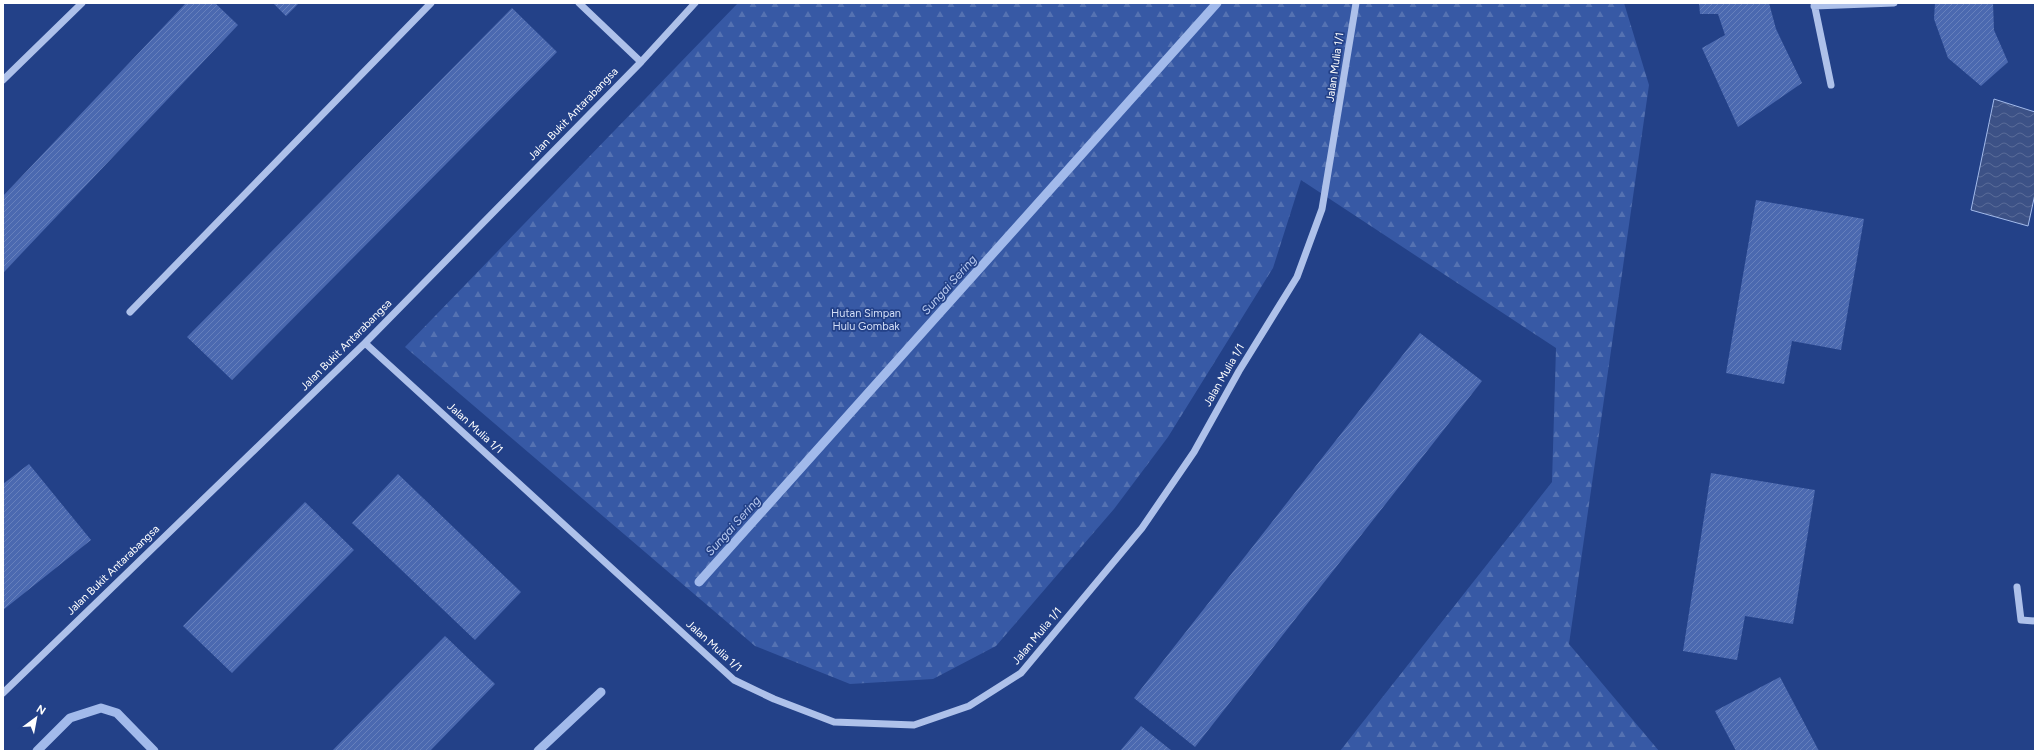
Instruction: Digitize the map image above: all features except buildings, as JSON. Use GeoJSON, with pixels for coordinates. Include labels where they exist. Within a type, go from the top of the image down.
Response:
{"type":"FeatureCollection","features":[{"type":"Feature","properties":{"kind":"street"},"geometry":{"type":"LineString","coordinates":[[3,80],[82,3]]}},
{"type":"Feature","properties":{"kind":"street"},"geometry":{"type":"LineString","coordinates":[[130,312],[431,3]]}},
{"type":"Feature","properties":{"kind":"street"},"geometry":{"type":"LineString","coordinates":[[579,3],[640,62]]}},
{"type":"Feature","properties":{"kind":"street","name":"Jalan Bukit Antarabangsa"},"geometry":{"type":"LineString","coordinates":[[3,694],[365,343],[640,62],[695,3]]}},
{"type":"Feature","properties":{"kind":"street","name":"Jalan Mulia 1/1"},"geometry":{"type":"LineString","coordinates":[[365,343],[734,680],[774,699],[834,722],[914,725],[969,706],[1021,673],[1142,528],[1194,452],[1239,371],[1297,277],[1322,209],[1356,3]]}},
{"type":"Feature","properties":{"kind":"street"},"geometry":{"type":"LineString","coordinates":[[1831,85],[1814,5],[1894,3]]}},
{"type":"Feature","properties":{"kind":"street"},"geometry":{"type":"LineString","coordinates":[[2017,587],[2022,620],[2035,621]]}},
{"type":"Feature","properties":{"kind":"green space","name":"Hutan Simpan Hulu Gombak"},"geometry":{"type":"Polygon","coordinates":[[[738,3],[1624,3],[1649,85],[1569,644],[1659,751],[1340,751],[1552,482],[1556,348],[1301,180],[1273,268],[1168,437],[1114,509],[996,646],[933,679],[850,684],[755,646],[405,347],[738,3]]]}},
{"type":"Feature","properties":{"kind":"water"},"geometry":{"type":"Polygon","coordinates":[[[1994,99],[2035,112],[2035,194],[2028,226],[1971,210],[1994,99]]]}},
{"type":"Feature","properties":{"kind":"waterway","name":"Sungai Sering"},"geometry":{"type":"LineString","coordinates":[[699,582],[1217,3]]}},
{"type":"Feature","properties":{"kind":"waterway","name":"Sungai Sering"},"geometry":{"type":"LineString","coordinates":[[538,751],[601,692]]}},
{"type":"Feature","properties":{"kind":"waterway","name":"Sungai Sering"},"geometry":{"type":"LineString","coordinates":[[37,751],[70,718],[101,708],[117,713],[154,751]]}}]}
